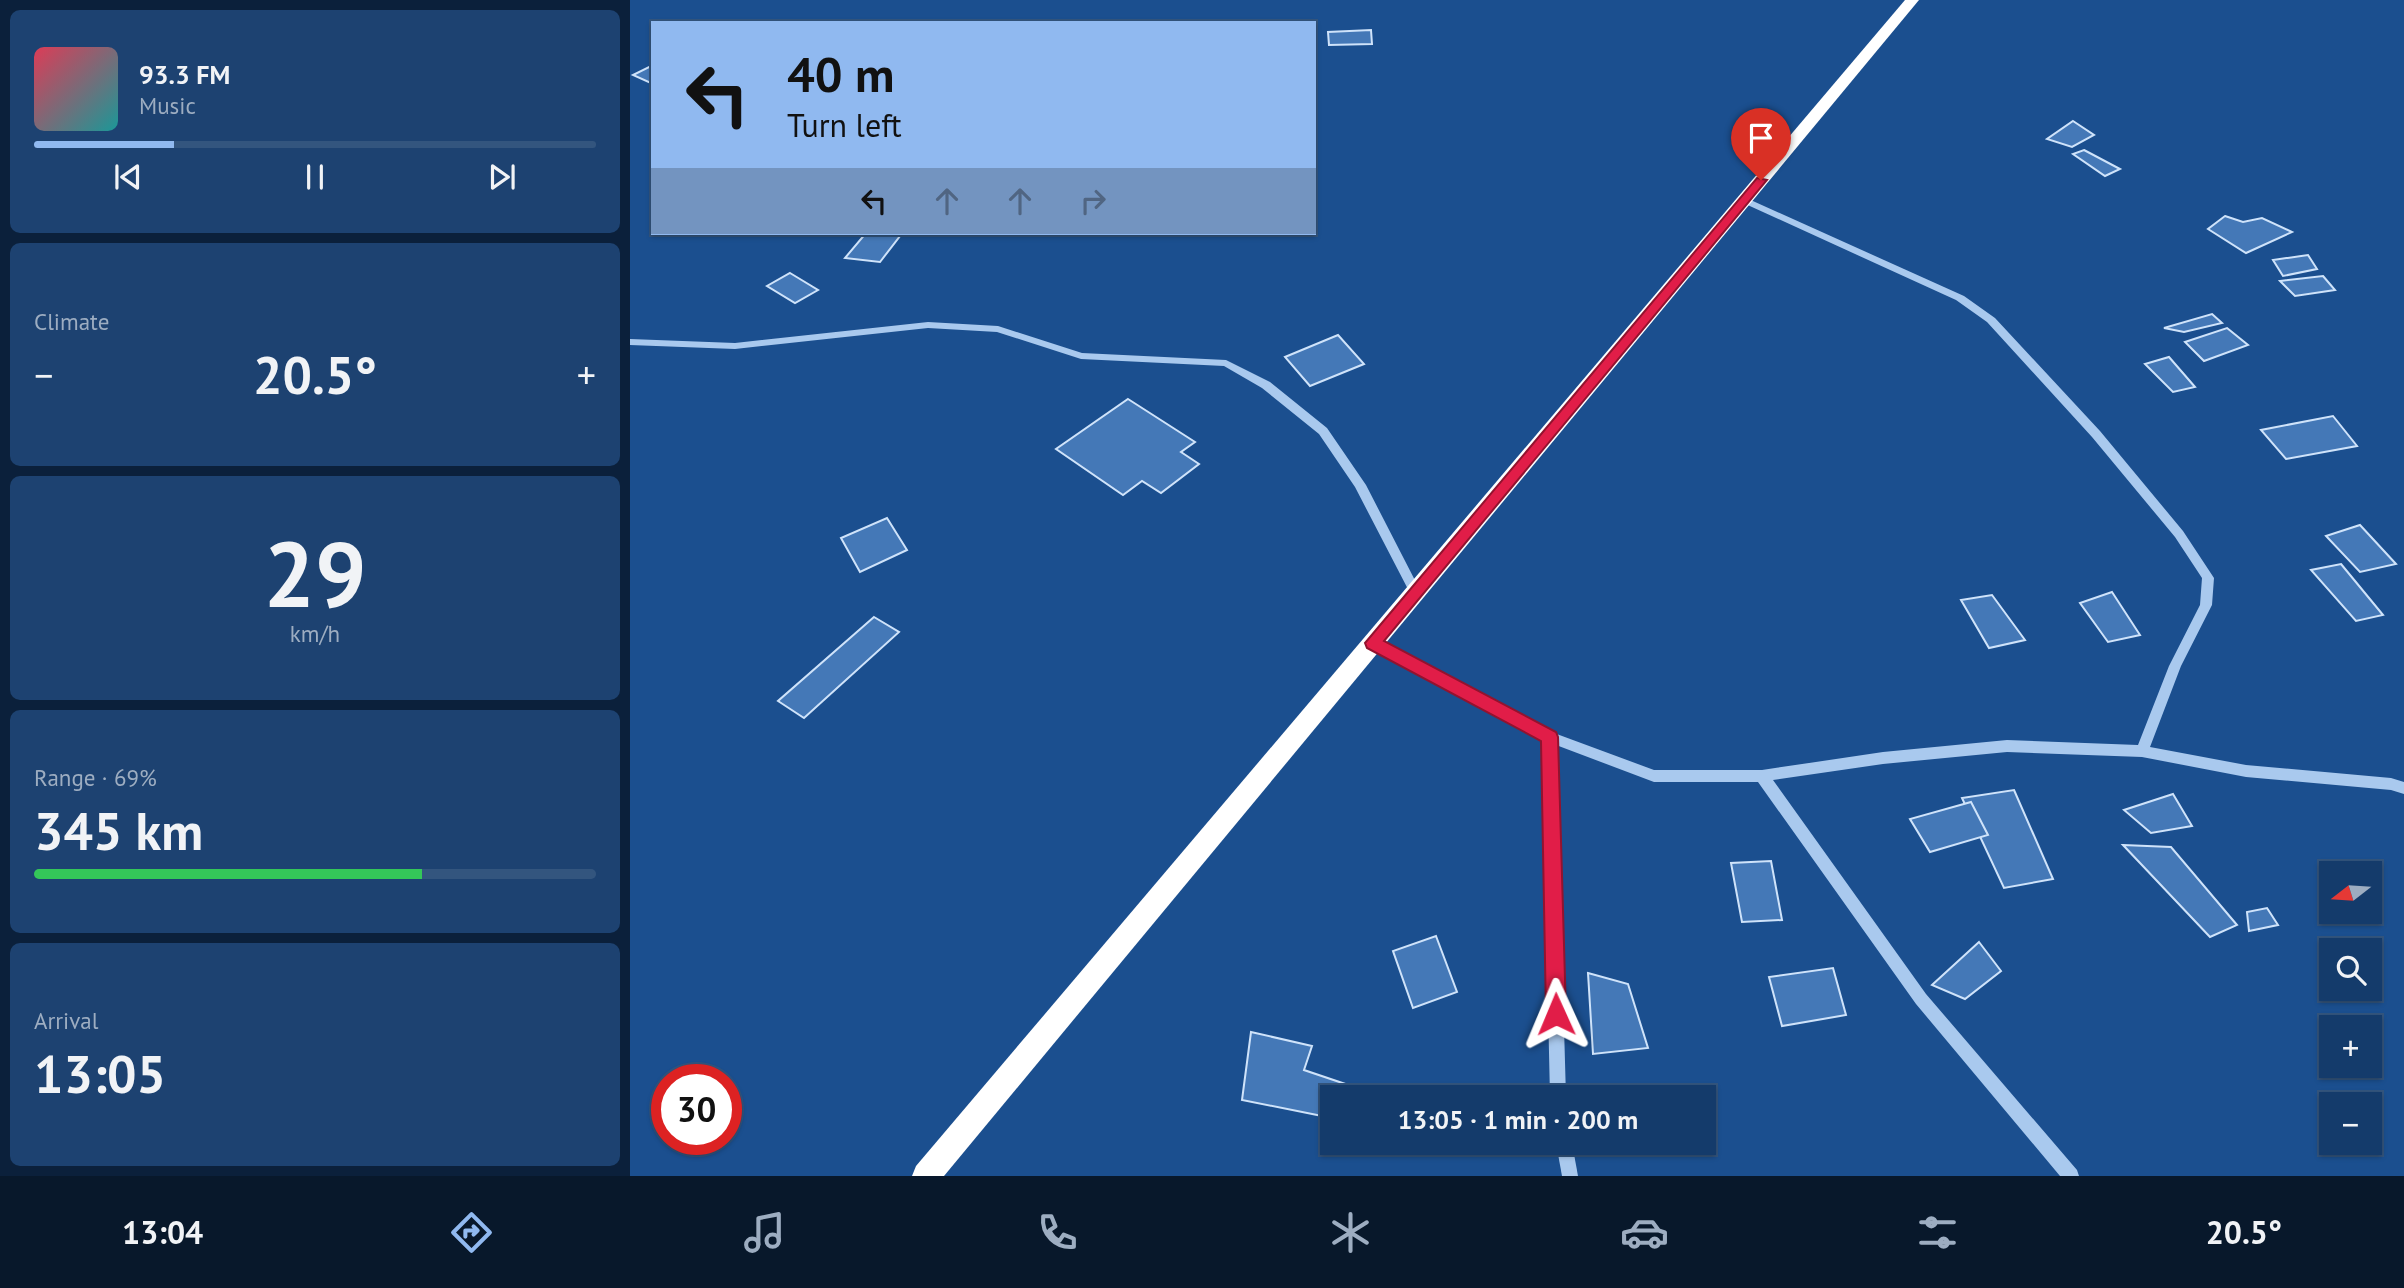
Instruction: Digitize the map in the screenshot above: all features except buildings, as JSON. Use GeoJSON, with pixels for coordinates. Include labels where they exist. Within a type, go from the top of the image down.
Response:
{"type":"FeatureCollection","features":[{"type":"Feature","properties":{"kind":"highway"},"geometry":{"type":"LineString","coordinates":[[926,1176],[1912,0]]}},
{"type":"Feature","properties":{"kind":"street"},"geometry":{"type":"LineString","coordinates":[[1744,200],[1960,298],[1991,320],[2096,434],[2179,534],[2208,578],[2206,605],[2175,666],[2142,751]]}},
{"type":"Feature","properties":{"kind":"street"},"geometry":{"type":"LineString","coordinates":[[630,341],[735,346],[928,325],[998,329],[1081,356],[1226,363],[1266,385],[1323,430],[1360,485],[1415,592]]}},
{"type":"Feature","properties":{"kind":"street"},"geometry":{"type":"LineString","coordinates":[[1373,643],[1549,737],[1654,776],[1762,776],[1883,758],[2007,746],[2142,751],[2246,771],[2391,784],[2404,788]]}},
{"type":"Feature","properties":{"kind":"street"},"geometry":{"type":"LineString","coordinates":[[1549,737],[1558,1085]]}},
{"type":"Feature","properties":{"kind":"street"},"geometry":{"type":"LineString","coordinates":[[1762,776],[1921,999],[2071,1176]]}},
{"type":"Feature","properties":{"kind":"street"},"geometry":{"type":"LineString","coordinates":[[1566,1155],[1570,1176]]}},
{"type":"Feature","properties":{"kind":"route"},"geometry":{"type":"LineString","coordinates":[[1556,1014],[1549,737],[1373,643],[1761,180]]}}]}
